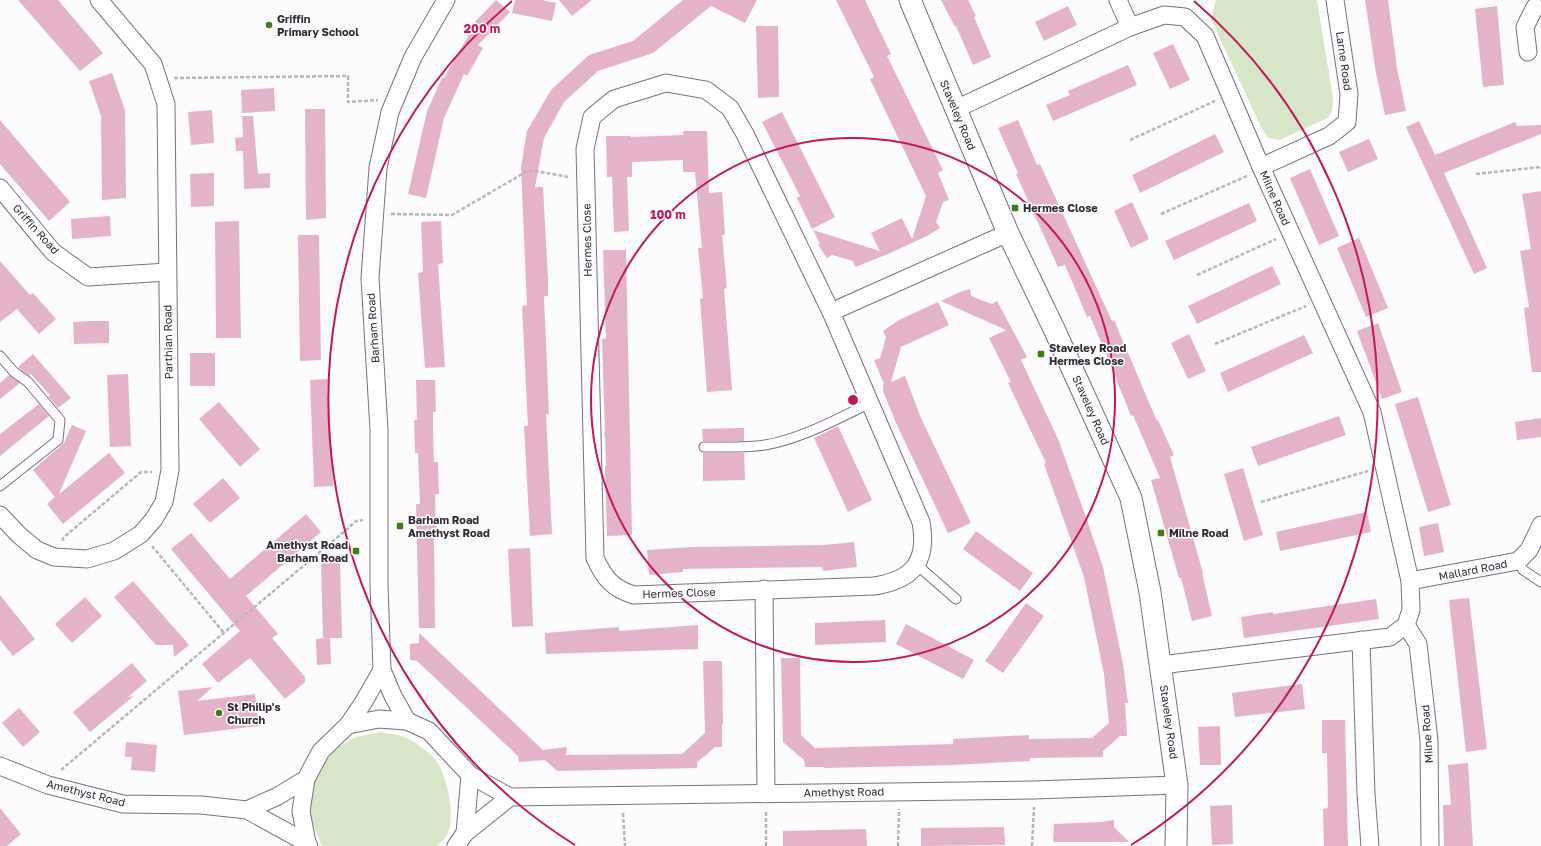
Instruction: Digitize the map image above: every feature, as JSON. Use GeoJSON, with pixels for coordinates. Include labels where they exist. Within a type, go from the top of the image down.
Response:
{"type":"FeatureCollection","features":[{"type":"Feature","properties":{"kind":"street","name":"Parthian Road"},"geometry":{"type":"LineString","coordinates":[[0,515],[19,535],[37,550],[54,557],[87,559],[114,551],[141,534],[154,519],[164,502],[169,474],[166,104],[153,64],[99,0]]}},
{"type":"Feature","properties":{"kind":"street","name":"Barham Road"},"geometry":{"type":"LineString","coordinates":[[407,721],[393,696],[382,670],[379,585],[379,430],[370,278],[378,168],[390,112],[413,57],[446,0]]}},
{"type":"Feature","properties":{"kind":"street","name":"Staveley Road"},"geometry":{"type":"LineString","coordinates":[[910,0],[1008,233],[1055,331],[1131,498],[1150,592],[1177,784],[1176,846]]}},
{"type":"Feature","properties":{"kind":"street"},"geometry":{"type":"LineString","coordinates":[[1118,0],[1130,27]]}},
{"type":"Feature","properties":{"kind":"street","name":"Larne Road"},"geometry":{"type":"LineString","coordinates":[[1262,168],[1329,136],[1347,122],[1349,94],[1334,0]]}},
{"type":"Feature","properties":{"kind":"street"},"geometry":{"type":"LineString","coordinates":[[1528,52],[1525,27],[1536,5]]}},
{"type":"Feature","properties":{"kind":"street","name":"Milne Road"},"geometry":{"type":"LineString","coordinates":[[956,109],[1130,27],[1164,14],[1185,17],[1205,36],[1290,232],[1372,412],[1410,582],[1411,610],[1406,626],[1418,644],[1429,740],[1430,846]]}},
{"type":"Feature","properties":{"kind":"street","name":"Hermes Close"},"geometry":{"type":"LineString","coordinates":[[666,83],[706,90],[730,108],[745,134],[831,312],[921,522],[924,536],[923,550],[917,565],[906,575],[890,584],[874,586],[634,595],[622,591],[611,583],[601,572],[595,558],[586,178],[585,149],[592,117],[614,99],[666,83]]}},
{"type":"Feature","properties":{"kind":"street","name":"Griffin Road"},"geometry":{"type":"LineString","coordinates":[[0,188],[53,252],[88,277],[167,272]]}},
{"type":"Feature","properties":{"kind":"street"},"geometry":{"type":"LineString","coordinates":[[831,312],[1008,233]]}},
{"type":"Feature","properties":{"kind":"street","name":"Mallard Road"},"geometry":{"type":"LineString","coordinates":[[1410,582],[1518,561],[1529,550],[1541,526]]}},
{"type":"Feature","properties":{"kind":"street"},"geometry":{"type":"LineString","coordinates":[[764,589],[766,793]]}},
{"type":"Feature","properties":{"kind":"street"},"geometry":{"type":"LineString","coordinates":[[1161,665],[1390,637],[1406,626]]}},
{"type":"Feature","properties":{"kind":"street"},"geometry":{"type":"LineString","coordinates":[[1361,640],[1366,794],[1370,846]]}},
{"type":"Feature","properties":{"kind":"street"},"geometry":{"type":"LineString","coordinates":[[308,845],[301,811],[306,779],[321,751],[348,725],[382,670]]}},
{"type":"Feature","properties":{"kind":"street"},"geometry":{"type":"LineString","coordinates":[[348,725],[379,719],[407,721]]}},
{"type":"Feature","properties":{"kind":"street","name":"Amethyst Road"},"geometry":{"type":"LineString","coordinates":[[407,721],[429,731],[470,775],[510,797],[1034,790],[1177,784]]}},
{"type":"Feature","properties":{"kind":"street","name":"Amethyst Road"},"geometry":{"type":"LineString","coordinates":[[0,766],[54,786],[123,804],[201,805],[247,810],[308,845]]}},
{"type":"Feature","properties":{"kind":"street"},"geometry":{"type":"LineString","coordinates":[[461,839],[470,775]]}},
{"type":"Feature","properties":{"kind":"street"},"geometry":{"type":"LineString","coordinates":[[247,810],[278,796],[306,779]]}},
{"type":"Feature","properties":{"kind":"street"},"geometry":{"type":"LineString","coordinates":[[461,839],[510,797]]}},
{"type":"Feature","properties":{"kind":"lane"},"geometry":{"type":"LineString","coordinates":[[0,356],[14,372],[28,382],[60,420],[58,440],[0,486]]}},
{"type":"Feature","properties":{"kind":"lane"},"geometry":{"type":"LineString","coordinates":[[704,447],[765,445],[784,441],[870,404]]}},
{"type":"Feature","properties":{"kind":"lane"},"geometry":{"type":"LineString","coordinates":[[1518,561],[1523,570],[1541,582]]}},
{"type":"Feature","properties":{"kind":"lane"},"geometry":{"type":"LineString","coordinates":[[917,565],[956,599]]}},
{"type":"Feature","properties":{"kind":"path"},"geometry":{"type":"LineString","coordinates":[[159,82],[177,78],[348,76],[348,102],[380,100],[394,102]]}},
{"type":"Feature","properties":{"kind":"path"},"geometry":{"type":"LineString","coordinates":[[1130,140],[1230,95]]}},
{"type":"Feature","properties":{"kind":"path"},"geometry":{"type":"LineString","coordinates":[[1476,174],[1541,167]]}},
{"type":"Feature","properties":{"kind":"path"},"geometry":{"type":"LineString","coordinates":[[1161,214],[1262,168]]}},
{"type":"Feature","properties":{"kind":"path"},"geometry":{"type":"LineString","coordinates":[[375,212],[395,214],[452,215],[529,170],[586,178]]}},
{"type":"Feature","properties":{"kind":"path"},"geometry":{"type":"LineString","coordinates":[[1197,275],[1290,232]]}},
{"type":"Feature","properties":{"kind":"path"},"geometry":{"type":"LineString","coordinates":[[1215,344],[1320,299]]}},
{"type":"Feature","properties":{"kind":"path"},"geometry":{"type":"LineString","coordinates":[[1261,502],[1384,466]]}},
{"type":"Feature","properties":{"kind":"path"},"geometry":{"type":"LineString","coordinates":[[62,558],[64,538],[141,472],[169,474]]}},
{"type":"Feature","properties":{"kind":"path"},"geometry":{"type":"LineString","coordinates":[[54,786],[58,773],[356,521],[379,516]]}},
{"type":"Feature","properties":{"kind":"path"},"geometry":{"type":"LineString","coordinates":[[141,534],[224,633]]}},
{"type":"Feature","properties":{"kind":"path"},"geometry":{"type":"LineString","coordinates":[[1032,846],[1034,790]]}},
{"type":"Feature","properties":{"kind":"path"},"geometry":{"type":"LineString","coordinates":[[898,846],[899,792]]}},
{"type":"Feature","properties":{"kind":"path"},"geometry":{"type":"LineString","coordinates":[[766,793],[766,846]]}},
{"type":"Feature","properties":{"kind":"path"},"geometry":{"type":"LineString","coordinates":[[623,795],[625,846]]}},
{"type":"Feature","properties":{"kind":"green space"},"geometry":{"type":"Polygon","coordinates":[[[1216,0],[1317,0],[1333,99],[1332,111],[1328,118],[1279,140],[1268,138],[1261,127],[1211,19],[1216,0]]]}},
{"type":"Feature","properties":{"kind":"green space"},"geometry":{"type":"Polygon","coordinates":[[[381,732],[410,739],[429,753],[437,763],[442,772],[449,795],[451,819],[446,837],[437,846],[322,846],[310,811],[310,799],[315,777],[328,757],[346,742],[357,737],[381,732]]]}},
{"type":"Feature","properties":{"kind":"building"},"geometry":{"type":"Polygon","coordinates":[[[18,0],[58,0],[103,53],[80,71],[18,0]]]}},
{"type":"Feature","properties":{"kind":"building"},"geometry":{"type":"Polygon","coordinates":[[[496,0],[510,12],[478,45],[483,48],[467,76],[464,74],[444,118],[426,198],[408,194],[427,111],[442,78],[444,78],[471,31],[468,29],[496,0]]]}},
{"type":"Feature","properties":{"kind":"building"},"geometry":{"type":"Polygon","coordinates":[[[515,0],[542,0],[556,3],[552,21],[512,13],[515,0]]]}},
{"type":"Feature","properties":{"kind":"building"},"geometry":{"type":"Polygon","coordinates":[[[559,0],[592,0],[572,16],[559,0]]]}},
{"type":"Feature","properties":{"kind":"building"},"geometry":{"type":"Polygon","coordinates":[[[683,0],[757,0],[745,23],[711,6],[653,53],[598,71],[564,102],[544,138],[535,187],[543,187],[548,278],[548,296],[544,296],[549,414],[546,414],[552,534],[530,536],[524,426],[528,426],[522,306],[527,305],[521,167],[527,131],[551,90],[589,55],[633,41],[683,0]]]}},
{"type":"Feature","properties":{"kind":"building"},"geometry":{"type":"Polygon","coordinates":[[[836,0],[865,0],[891,54],[887,56],[943,170],[938,173],[949,200],[943,202],[936,222],[940,228],[927,236],[888,254],[855,267],[853,261],[832,255],[827,258],[818,245],[820,244],[813,230],[880,251],[871,233],[902,218],[912,239],[926,196],[870,79],[874,77],[836,0]]]}},
{"type":"Feature","properties":{"kind":"building"},"geometry":{"type":"Polygon","coordinates":[[[941,0],[968,0],[976,16],[974,17],[991,57],[973,65],[956,26],[955,27],[941,0]]]}},
{"type":"Feature","properties":{"kind":"building"},"geometry":{"type":"Polygon","coordinates":[[[1365,0],[1388,0],[1397,68],[1406,111],[1385,115],[1376,73],[1365,0]]]}},
{"type":"Feature","properties":{"kind":"building"},"geometry":{"type":"Polygon","coordinates":[[[1068,6],[1077,25],[1044,41],[1035,22],[1068,6]]]}},
{"type":"Feature","properties":{"kind":"building"},"geometry":{"type":"Polygon","coordinates":[[[1497,6],[1504,85],[1483,87],[1475,9],[1497,6]]]}},
{"type":"Feature","properties":{"kind":"building"},"geometry":{"type":"Polygon","coordinates":[[[756,26],[778,26],[779,97],[758,98],[756,26]]]}},
{"type":"Feature","properties":{"kind":"building"},"geometry":{"type":"Polygon","coordinates":[[[1173,44],[1190,80],[1170,89],[1153,53],[1173,44]]]}},
{"type":"Feature","properties":{"kind":"building"},"geometry":{"type":"Polygon","coordinates":[[[1128,65],[1137,85],[1053,121],[1046,105],[1070,95],[1068,91],[1128,65]]]}},
{"type":"Feature","properties":{"kind":"building"},"geometry":{"type":"Polygon","coordinates":[[[112,73],[125,110],[126,198],[102,200],[101,116],[89,81],[112,73]]]}},
{"type":"Feature","properties":{"kind":"building"},"geometry":{"type":"Polygon","coordinates":[[[274,88],[275,111],[242,113],[241,90],[274,88]]]}},
{"type":"Feature","properties":{"kind":"building"},"geometry":{"type":"Polygon","coordinates":[[[305,109],[325,109],[326,218],[306,220],[305,109]]]}},
{"type":"Feature","properties":{"kind":"building"},"geometry":{"type":"Polygon","coordinates":[[[212,110],[214,143],[191,145],[188,112],[212,110]]]}},
{"type":"Feature","properties":{"kind":"building"},"geometry":{"type":"Polygon","coordinates":[[[782,112],[835,217],[812,229],[797,198],[800,196],[762,122],[782,112]]]}},
{"type":"Feature","properties":{"kind":"building"},"geometry":{"type":"Polygon","coordinates":[[[242,116],[253,116],[258,174],[270,173],[270,188],[244,189],[243,151],[236,151],[235,138],[243,137],[242,116]]]}},
{"type":"Feature","properties":{"kind":"building"},"geometry":{"type":"Polygon","coordinates":[[[0,120],[70,202],[49,221],[0,164],[0,120]]]}},
{"type":"Feature","properties":{"kind":"building"},"geometry":{"type":"Polygon","coordinates":[[[1018,120],[1037,165],[1040,164],[1112,321],[1114,320],[1157,421],[1158,420],[1174,455],[1170,457],[1203,573],[1212,616],[1192,621],[1181,578],[1179,578],[1151,480],[1160,478],[1133,415],[1131,416],[1090,316],[1087,317],[1065,265],[1058,267],[1016,174],[1018,173],[998,128],[1018,120]]]}},
{"type":"Feature","properties":{"kind":"building"},"geometry":{"type":"Polygon","coordinates":[[[1419,121],[1435,155],[1515,122],[1517,126],[1541,125],[1541,134],[1444,173],[1487,268],[1474,274],[1406,127],[1419,121]]]}},
{"type":"Feature","properties":{"kind":"building"},"geometry":{"type":"Polygon","coordinates":[[[683,131],[707,131],[709,193],[722,192],[725,234],[722,235],[727,288],[724,289],[732,390],[707,392],[700,299],[703,298],[698,248],[702,248],[695,172],[683,172],[683,160],[632,162],[632,177],[627,177],[629,231],[614,232],[612,177],[607,177],[606,136],[631,137],[683,135],[683,131]]]}},
{"type":"Feature","properties":{"kind":"building"},"geometry":{"type":"Polygon","coordinates":[[[1215,134],[1224,152],[1140,193],[1132,175],[1215,134]]]}},
{"type":"Feature","properties":{"kind":"building"},"geometry":{"type":"Polygon","coordinates":[[[1369,139],[1378,159],[1348,172],[1339,152],[1369,139]]]}},
{"type":"Feature","properties":{"kind":"building"},"geometry":{"type":"Polygon","coordinates":[[[1310,169],[1339,236],[1319,245],[1290,178],[1310,169]]]}},
{"type":"Feature","properties":{"kind":"building"},"geometry":{"type":"Polygon","coordinates":[[[214,173],[214,206],[191,207],[190,174],[214,173]]]}},
{"type":"Feature","properties":{"kind":"building"},"geometry":{"type":"Polygon","coordinates":[[[1541,191],[1541,372],[1532,372],[1524,308],[1529,307],[1520,251],[1531,249],[1522,194],[1541,191]]]}},
{"type":"Feature","properties":{"kind":"building"},"geometry":{"type":"Polygon","coordinates":[[[1132,202],[1149,239],[1131,248],[1114,211],[1132,202]]]}},
{"type":"Feature","properties":{"kind":"building"},"geometry":{"type":"Polygon","coordinates":[[[1249,203],[1257,221],[1174,260],[1165,241],[1249,203]]]}},
{"type":"Feature","properties":{"kind":"building"},"geometry":{"type":"Polygon","coordinates":[[[110,216],[111,236],[72,239],[71,219],[110,216]]]}},
{"type":"Feature","properties":{"kind":"building"},"geometry":{"type":"Polygon","coordinates":[[[239,221],[241,338],[216,338],[215,222],[239,221]]]}},
{"type":"Feature","properties":{"kind":"building"},"geometry":{"type":"Polygon","coordinates":[[[441,221],[443,263],[438,264],[445,367],[425,368],[418,273],[423,272],[421,222],[441,221]]]}},
{"type":"Feature","properties":{"kind":"building"},"geometry":{"type":"Polygon","coordinates":[[[298,235],[319,235],[321,360],[300,361],[298,235]]]}},
{"type":"Feature","properties":{"kind":"building"},"geometry":{"type":"Polygon","coordinates":[[[1359,238],[1388,308],[1366,317],[1337,248],[1359,238]]]}},
{"type":"Feature","properties":{"kind":"building"},"geometry":{"type":"Polygon","coordinates":[[[603,250],[626,250],[632,535],[607,536],[602,339],[606,338],[603,250]]]}},
{"type":"Feature","properties":{"kind":"building"},"geometry":{"type":"Polygon","coordinates":[[[0,261],[30,295],[33,293],[56,319],[39,334],[17,309],[0,322],[0,261]]]}},
{"type":"Feature","properties":{"kind":"building"},"geometry":{"type":"Polygon","coordinates":[[[1272,266],[1281,284],[1197,324],[1188,306],[1272,266]]]}},
{"type":"Feature","properties":{"kind":"building"},"geometry":{"type":"Polygon","coordinates":[[[970,289],[971,296],[992,304],[997,301],[1027,357],[1021,360],[1059,441],[1090,529],[1103,567],[1123,664],[1128,703],[1125,703],[1127,736],[1120,736],[1103,751],[1103,757],[1030,758],[1030,761],[953,765],[824,768],[805,767],[804,760],[783,742],[781,658],[800,658],[801,735],[815,748],[953,744],[953,739],[1029,735],[1029,739],[1092,738],[1109,723],[1104,674],[1084,577],[1044,464],[1046,463],[1008,383],[1011,382],[989,338],[1006,330],[941,301],[970,289]]]}},
{"type":"Feature","properties":{"kind":"building"},"geometry":{"type":"Polygon","coordinates":[[[938,302],[949,325],[901,347],[891,382],[905,376],[921,418],[971,523],[948,533],[896,423],[883,391],[884,384],[874,360],[880,358],[886,337],[883,331],[899,320],[938,302]]]}},
{"type":"Feature","properties":{"kind":"building"},"geometry":{"type":"Polygon","coordinates":[[[109,321],[109,343],[74,344],[73,322],[109,321]]]}},
{"type":"Feature","properties":{"kind":"building"},"geometry":{"type":"Polygon","coordinates":[[[1378,323],[1402,392],[1382,399],[1357,331],[1378,323]]]}},
{"type":"Feature","properties":{"kind":"building"},"geometry":{"type":"Polygon","coordinates":[[[1189,334],[1206,371],[1188,379],[1171,343],[1189,334]]]}},
{"type":"Feature","properties":{"kind":"building"},"geometry":{"type":"Polygon","coordinates":[[[1304,335],[1313,353],[1228,392],[1220,373],[1304,335]]]}},
{"type":"Feature","properties":{"kind":"building"},"geometry":{"type":"Polygon","coordinates":[[[190,353],[215,353],[215,386],[190,386],[190,353]]]}},
{"type":"Feature","properties":{"kind":"building"},"geometry":{"type":"Polygon","coordinates":[[[33,354],[71,398],[58,408],[48,396],[50,395],[31,374],[29,376],[18,367],[33,354]]]}},
{"type":"Feature","properties":{"kind":"building"},"geometry":{"type":"Polygon","coordinates":[[[128,374],[131,446],[110,447],[107,375],[128,374]]]}},
{"type":"Feature","properties":{"kind":"building"},"geometry":{"type":"Polygon","coordinates":[[[9,375],[20,383],[0,399],[0,383],[9,375]]]}},
{"type":"Feature","properties":{"kind":"building"},"geometry":{"type":"Polygon","coordinates":[[[328,379],[333,486],[314,487],[310,380],[328,379]]]}},
{"type":"Feature","properties":{"kind":"building"},"geometry":{"type":"Polygon","coordinates":[[[416,380],[435,380],[436,412],[433,412],[433,436],[434,462],[438,462],[439,494],[435,494],[435,628],[419,628],[416,504],[420,504],[418,453],[415,453],[414,420],[417,420],[416,380]]]}},
{"type":"Feature","properties":{"kind":"building"},"geometry":{"type":"Polygon","coordinates":[[[1418,397],[1451,505],[1428,512],[1395,404],[1418,397]]]}},
{"type":"Feature","properties":{"kind":"building"},"geometry":{"type":"Polygon","coordinates":[[[219,402],[260,449],[240,467],[199,419],[219,402]]]}},
{"type":"Feature","properties":{"kind":"building"},"geometry":{"type":"Polygon","coordinates":[[[39,404],[49,416],[0,456],[0,434],[39,404]]]}},
{"type":"Feature","properties":{"kind":"building"},"geometry":{"type":"Polygon","coordinates":[[[1339,416],[1346,435],[1258,466],[1251,447],[1339,416]]]}},
{"type":"Feature","properties":{"kind":"building"},"geometry":{"type":"Polygon","coordinates":[[[1541,418],[1541,437],[1517,440],[1515,422],[1541,418]]]}},
{"type":"Feature","properties":{"kind":"building"},"geometry":{"type":"Polygon","coordinates":[[[72,425],[86,431],[59,494],[109,453],[125,473],[63,524],[47,504],[55,497],[33,470],[64,443],[72,425]]]}},
{"type":"Feature","properties":{"kind":"building"},"geometry":{"type":"Polygon","coordinates":[[[838,426],[872,500],[848,512],[814,438],[838,426]]]}},
{"type":"Feature","properties":{"kind":"building"},"geometry":{"type":"Polygon","coordinates":[[[744,428],[744,441],[703,441],[702,429],[744,428]]]}},
{"type":"Feature","properties":{"kind":"building"},"geometry":{"type":"Polygon","coordinates":[[[703,453],[744,453],[745,480],[703,481],[703,453]]]}},
{"type":"Feature","properties":{"kind":"building"},"geometry":{"type":"Polygon","coordinates":[[[1243,468],[1263,535],[1244,541],[1224,474],[1243,468]]]}},
{"type":"Feature","properties":{"kind":"building"},"geometry":{"type":"Polygon","coordinates":[[[223,478],[240,498],[210,523],[193,504],[223,478]]]}},
{"type":"Feature","properties":{"kind":"building"},"geometry":{"type":"Polygon","coordinates":[[[1367,512],[1371,532],[1280,551],[1276,532],[1367,512]]]}},
{"type":"Feature","properties":{"kind":"building"},"geometry":{"type":"Polygon","coordinates":[[[306,514],[321,532],[246,596],[278,634],[272,638],[305,677],[305,682],[285,699],[250,658],[218,683],[202,664],[240,631],[171,549],[191,533],[230,579],[306,514]]]}},
{"type":"Feature","properties":{"kind":"building"},"geometry":{"type":"Polygon","coordinates":[[[1438,523],[1444,552],[1424,556],[1419,527],[1438,523]]]}},
{"type":"Feature","properties":{"kind":"building"},"geometry":{"type":"Polygon","coordinates":[[[976,531],[1033,573],[1020,591],[963,549],[976,531]]]}},
{"type":"Feature","properties":{"kind":"building"},"geometry":{"type":"Polygon","coordinates":[[[854,542],[857,567],[823,571],[822,567],[683,569],[683,572],[649,575],[647,550],[692,547],[824,545],[854,542]]]}},
{"type":"Feature","properties":{"kind":"building"},"geometry":{"type":"Polygon","coordinates":[[[530,548],[533,626],[512,627],[508,549],[530,548]]]}},
{"type":"Feature","properties":{"kind":"building"},"geometry":{"type":"Polygon","coordinates":[[[321,563],[340,563],[342,638],[330,638],[331,664],[317,665],[316,639],[328,638],[323,638],[321,563]]]}},
{"type":"Feature","properties":{"kind":"building"},"geometry":{"type":"Polygon","coordinates":[[[133,581],[189,645],[174,657],[173,645],[156,645],[114,597],[133,581]]]}},
{"type":"Feature","properties":{"kind":"building"},"geometry":{"type":"Polygon","coordinates":[[[0,595],[35,639],[13,656],[0,640],[0,595]]]}},
{"type":"Feature","properties":{"kind":"building"},"geometry":{"type":"Polygon","coordinates":[[[85,597],[102,616],[72,643],[55,624],[85,597]]]}},
{"type":"Feature","properties":{"kind":"building"},"geometry":{"type":"Polygon","coordinates":[[[1469,598],[1487,749],[1466,752],[1449,600],[1469,598]]]}},
{"type":"Feature","properties":{"kind":"building"},"geometry":{"type":"Polygon","coordinates":[[[1376,599],[1379,619],[1244,638],[1241,617],[1273,612],[1273,614],[1376,599]]]}},
{"type":"Feature","properties":{"kind":"building"},"geometry":{"type":"Polygon","coordinates":[[[1026,603],[1044,616],[1003,673],[985,661],[1026,603]]]}},
{"type":"Feature","properties":{"kind":"building"},"geometry":{"type":"Polygon","coordinates":[[[885,620],[886,642],[815,645],[815,623],[885,620]]]}},
{"type":"Feature","properties":{"kind":"building"},"geometry":{"type":"Polygon","coordinates":[[[906,624],[974,660],[963,679],[896,644],[906,624]]]}},
{"type":"Feature","properties":{"kind":"building"},"geometry":{"type":"Polygon","coordinates":[[[698,625],[698,649],[546,654],[545,633],[619,627],[619,631],[698,625]]]}},
{"type":"Feature","properties":{"kind":"building"},"geometry":{"type":"Polygon","coordinates":[[[419,633],[543,750],[567,747],[566,755],[682,754],[705,733],[703,661],[722,661],[722,747],[715,747],[697,762],[697,768],[557,771],[545,760],[519,762],[518,756],[417,661],[410,660],[410,644],[419,643],[419,633]]]}},
{"type":"Feature","properties":{"kind":"building"},"geometry":{"type":"Polygon","coordinates":[[[132,663],[147,681],[128,697],[134,696],[90,732],[73,712],[132,663]]]}},
{"type":"Feature","properties":{"kind":"building"},"geometry":{"type":"Polygon","coordinates":[[[1302,684],[1305,709],[1235,717],[1232,693],[1302,684]]]}},
{"type":"Feature","properties":{"kind":"building","name":"St Philip's Church"},"geometry":{"type":"Polygon","coordinates":[[[213,687],[197,701],[255,694],[259,726],[184,735],[178,691],[213,687]]]}},
{"type":"Feature","properties":{"kind":"building"},"geometry":{"type":"Polygon","coordinates":[[[19,708],[40,732],[23,747],[2,723],[19,708]]]}},
{"type":"Feature","properties":{"kind":"building"},"geometry":{"type":"Polygon","coordinates":[[[1322,720],[1345,720],[1348,846],[1324,846],[1323,809],[1328,808],[1327,753],[1322,753],[1322,720]]]}},
{"type":"Feature","properties":{"kind":"building"},"geometry":{"type":"Polygon","coordinates":[[[1220,726],[1221,765],[1200,765],[1198,727],[1220,726]]]}},
{"type":"Feature","properties":{"kind":"building"},"geometry":{"type":"Polygon","coordinates":[[[126,742],[157,745],[155,772],[131,770],[132,757],[125,757],[126,742]]]}},
{"type":"Feature","properties":{"kind":"building"},"geometry":{"type":"Polygon","coordinates":[[[1468,763],[1473,846],[1444,846],[1443,805],[1451,805],[1448,765],[1468,763]]]}},
{"type":"Feature","properties":{"kind":"building"},"geometry":{"type":"Polygon","coordinates":[[[1232,805],[1233,844],[1212,845],[1210,806],[1232,805]]]}},
{"type":"Feature","properties":{"kind":"building"},"geometry":{"type":"Polygon","coordinates":[[[0,808],[21,834],[7,846],[0,846],[0,808]]]}},
{"type":"Feature","properties":{"kind":"building"},"geometry":{"type":"Polygon","coordinates":[[[1114,820],[1114,827],[1129,842],[1053,842],[1054,824],[1114,820]]]}},
{"type":"Feature","properties":{"kind":"building"},"geometry":{"type":"Polygon","coordinates":[[[1004,827],[1005,845],[921,846],[921,828],[1004,827]]]}},
{"type":"Feature","properties":{"kind":"building"},"geometry":{"type":"Polygon","coordinates":[[[866,829],[867,846],[783,846],[783,831],[866,829]]]}},
{"type":"Feature","properties":{"kind":"place","name":"Griffin Primary School"},"geometry":{"type":"Point","coordinates":[269,25]}},
{"type":"Feature","properties":{"kind":"place","name":"Hermes Close"},"geometry":{"type":"Point","coordinates":[1015,208]}},
{"type":"Feature","properties":{"kind":"place","name":"Staveley Road Hermes Close"},"geometry":{"type":"Point","coordinates":[1041,354]}},
{"type":"Feature","properties":{"kind":"place","name":"Barham Road Amethyst Road"},"geometry":{"type":"Point","coordinates":[400,526]}},
{"type":"Feature","properties":{"kind":"place","name":"Milne Road"},"geometry":{"type":"Point","coordinates":[1161,533]}},
{"type":"Feature","properties":{"kind":"place","name":"Amethyst Road Barham Road"},"geometry":{"type":"Point","coordinates":[356,551]}},
{"type":"Feature","properties":{"kind":"place","name":"St Philip's Church"},"geometry":{"type":"Point","coordinates":[219,713]}}]}
